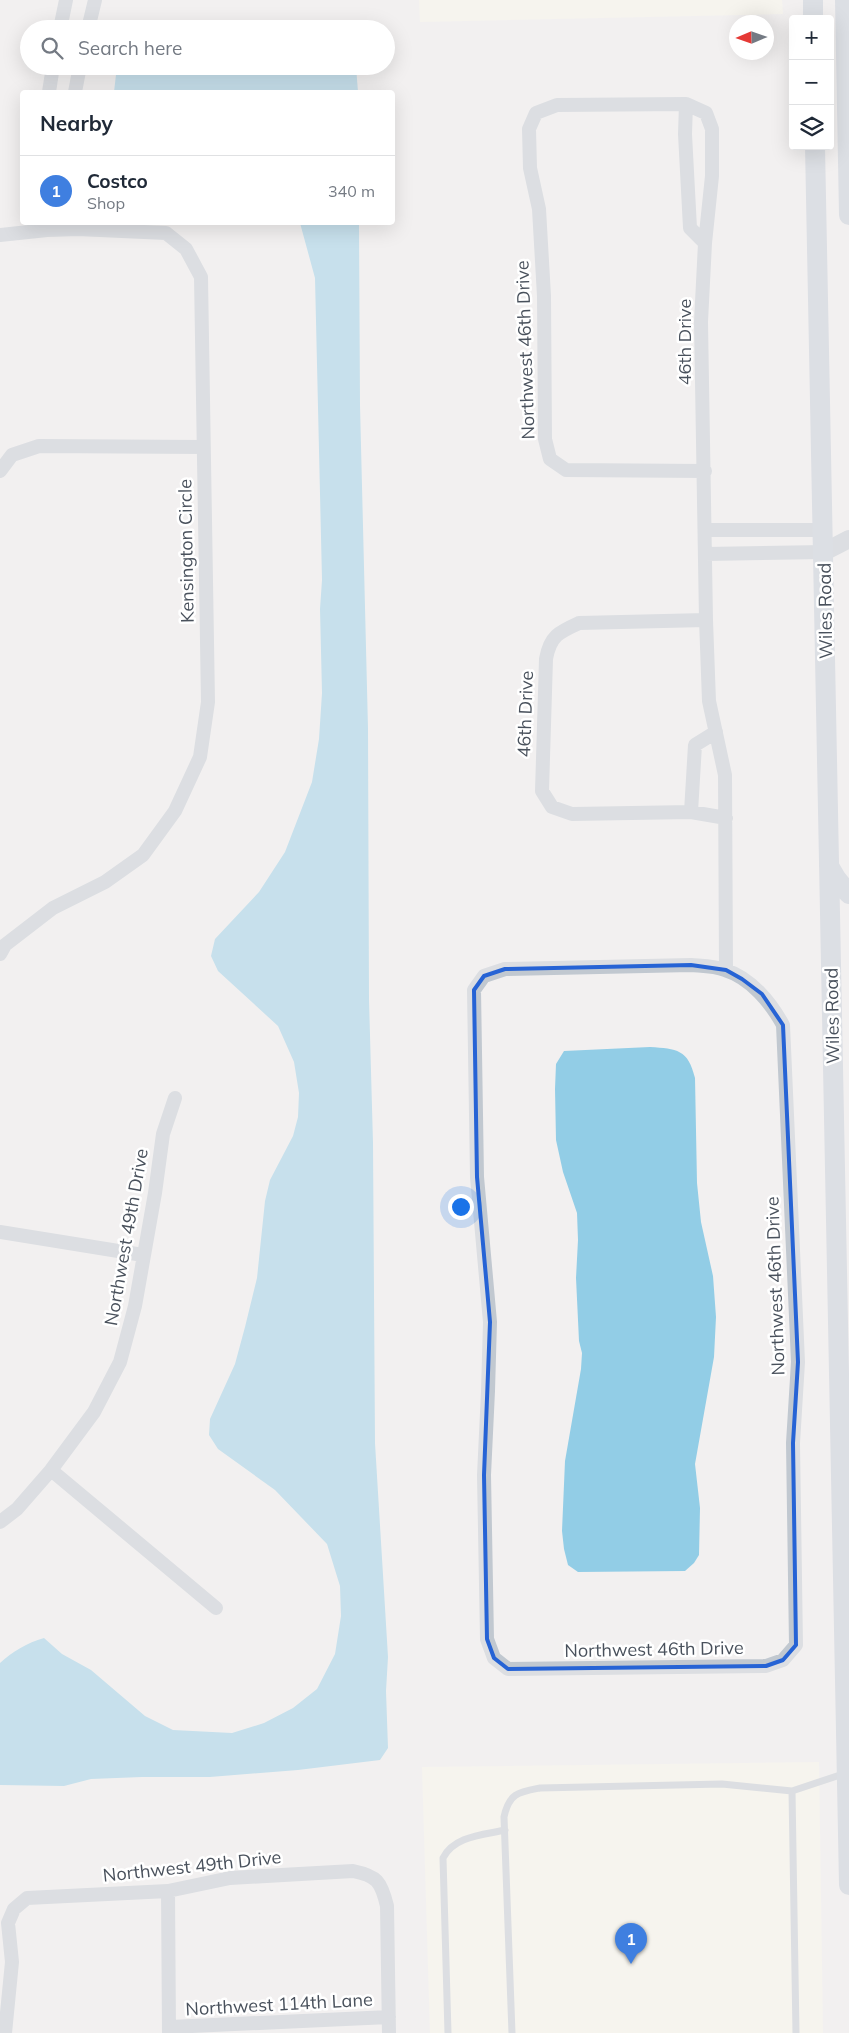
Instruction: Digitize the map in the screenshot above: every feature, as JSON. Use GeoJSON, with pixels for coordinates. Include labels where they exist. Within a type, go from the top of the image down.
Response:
{"type":"FeatureCollection","features":[{"type":"Feature","properties":{"kind":"main road"},"geometry":{"type":"LineString","coordinates":[[813,0],[813,15]]}},
{"type":"Feature","properties":{"kind":"main road"},"geometry":{"type":"LineString","coordinates":[[844,0],[849,215]]}},
{"type":"Feature","properties":{"kind":"main road","name":"Wiles Road"},"geometry":{"type":"LineString","coordinates":[[815,150],[841,1309],[849,1885]]}},
{"type":"Feature","properties":{"kind":"main road"},"geometry":{"type":"LineString","coordinates":[[830,866],[836,878],[849,894]]}},
{"type":"Feature","properties":{"kind":"street"},"geometry":{"type":"LineString","coordinates":[[62,20],[66,0]]}},
{"type":"Feature","properties":{"kind":"street"},"geometry":{"type":"LineString","coordinates":[[90,20],[94,0]]}},
{"type":"Feature","properties":{"kind":"street"},"geometry":{"type":"LineString","coordinates":[[49,90],[52,75]]}},
{"type":"Feature","properties":{"kind":"street"},"geometry":{"type":"LineString","coordinates":[[75,90],[78,75]]}},
{"type":"Feature","properties":{"kind":"street"},"geometry":{"type":"LineString","coordinates":[[686,104],[685,134],[690,228],[704,243]]}},
{"type":"Feature","properties":{"kind":"street","name":"46th Drive"},"geometry":{"type":"LineString","coordinates":[[536,113],[557,105],[686,104],[706,113],[712,129],[712,176],[704,243],[701,322],[709,701],[725,775],[726,970]]}},
{"type":"Feature","properties":{"kind":"street","name":"Northwest 46th Drive"},"geometry":{"type":"LineString","coordinates":[[536,113],[528,129],[530,168],[539,209],[544,296],[545,439],[550,459],[566,470],[705,471]]}},
{"type":"Feature","properties":{"kind":"street","name":"Kensington Circle"},"geometry":{"type":"LineString","coordinates":[[0,235],[47,226],[78,226],[166,233],[186,248],[201,277],[208,702],[200,757],[175,811],[143,855],[105,882],[53,908],[2,947]]}},
{"type":"Feature","properties":{"kind":"street"},"geometry":{"type":"LineString","coordinates":[[0,471],[12,455],[39,446],[203,446]]}},
{"type":"Feature","properties":{"kind":"street"},"geometry":{"type":"LineString","coordinates":[[705,530],[823,530],[849,535]]}},
{"type":"Feature","properties":{"kind":"street"},"geometry":{"type":"LineString","coordinates":[[706,554],[824,552],[849,539]]}},
{"type":"Feature","properties":{"kind":"street","name":"46th Drive"},"geometry":{"type":"LineString","coordinates":[[706,620],[579,623],[560,632],[548,646],[546,660],[542,791],[552,807],[572,814],[691,812],[726,818]]}},
{"type":"Feature","properties":{"kind":"street"},"geometry":{"type":"LineString","coordinates":[[691,812],[695,745],[716,732]]}},
{"type":"Feature","properties":{"kind":"street","name":"Northwest 46th Drive"},"geometry":{"type":"LineString","coordinates":[[691,965],[726,970],[762,994],[772,1006],[783,1025],[798,1362],[793,1443],[796,1646],[783,1660],[766,1666],[508,1669],[494,1658],[487,1639],[484,1476],[490,1322],[477,1177],[474,990],[484,976],[505,969],[691,965]]}},
{"type":"Feature","properties":{"kind":"street","name":"Northwest 49th Drive"},"geometry":{"type":"LineString","coordinates":[[0,1522],[17,1509],[51,1470],[94,1412],[120,1362],[135,1306],[155,1193],[163,1134],[175,1098]]}},
{"type":"Feature","properties":{"kind":"street"},"geometry":{"type":"LineString","coordinates":[[0,1232],[144,1255]]}},
{"type":"Feature","properties":{"kind":"street"},"geometry":{"type":"LineString","coordinates":[[51,1470],[216,1608]]}},
{"type":"Feature","properties":{"kind":"street","name":"Northwest 49th Drive"},"geometry":{"type":"LineString","coordinates":[[5,2033],[12,1962],[8,1923],[14,1909],[27,1898],[168,1892],[230,1878],[352,1871],[370,1875],[383,1888],[387,1906],[390,2033]]}},
{"type":"Feature","properties":{"kind":"street"},"geometry":{"type":"LineString","coordinates":[[168,1892],[170,2030]]}},
{"type":"Feature","properties":{"kind":"street","name":"Northwest 114th Lane"},"geometry":{"type":"LineString","coordinates":[[170,2030],[389,2018]]}},
{"type":"Feature","properties":{"kind":"lane"},"geometry":{"type":"LineString","coordinates":[[512,2033],[504,1817],[510,1799],[520,1792],[540,1788],[722,1784],[792,1791],[848,1773]]}},
{"type":"Feature","properties":{"kind":"lane"},"geometry":{"type":"LineString","coordinates":[[792,1791],[796,2033]]}},
{"type":"Feature","properties":{"kind":"lane"},"geometry":{"type":"LineString","coordinates":[[448,2033],[443,1858],[448,1849],[457,1842],[505,1830]]}},
{"type":"Feature","properties":{"kind":"highlighted area"},"geometry":{"type":"Polygon","coordinates":[[[691,965],[726,970],[742,979],[762,994],[783,1025],[798,1362],[793,1443],[796,1645],[783,1660],[766,1666],[508,1669],[494,1658],[487,1639],[484,1475],[490,1322],[477,1177],[474,990],[484,976],[505,969],[691,965]]]}},
{"type":"Feature","properties":{"kind":"shaded area"},"geometry":{"type":"Polygon","coordinates":[[[419,0],[782,0],[783,14],[729,15],[420,22],[419,0]]]}},
{"type":"Feature","properties":{"kind":"shaded area"},"geometry":{"type":"Polygon","coordinates":[[[819,1762],[823,2033],[430,2033],[422,1767],[819,1762]]]}},
{"type":"Feature","properties":{"kind":"water"},"geometry":{"type":"Polygon","coordinates":[[[116,75],[357,75],[358,90],[114,90],[116,75]]]}},
{"type":"Feature","properties":{"kind":"water"},"geometry":{"type":"Polygon","coordinates":[[[301,225],[359,225],[360,405],[368,728],[369,999],[373,1143],[375,1443],[388,1657],[386,1691],[388,1748],[380,1760],[298,1770],[210,1777],[91,1779],[64,1786],[0,1785],[0,1663],[15,1651],[32,1642],[44,1638],[62,1654],[91,1670],[145,1716],[173,1730],[232,1733],[264,1723],[293,1708],[317,1689],[335,1654],[341,1616],[340,1586],[327,1544],[275,1490],[218,1449],[209,1435],[210,1419],[235,1364],[257,1278],[265,1201],[270,1180],[293,1136],[298,1117],[299,1093],[294,1062],[278,1026],[218,971],[211,956],[215,939],[259,892],[285,852],[312,782],[319,739],[322,693],[320,609],[322,580],[315,278],[301,225]]]}},
{"type":"Feature","properties":{"kind":"water"},"geometry":{"type":"Polygon","coordinates":[[[650,1047],[680,1052],[689,1061],[695,1078],[697,1183],[701,1222],[713,1276],[716,1317],[714,1357],[695,1464],[700,1508],[699,1555],[694,1563],[685,1571],[578,1572],[568,1565],[562,1531],[565,1461],[581,1369],[582,1353],[579,1341],[576,1278],[577,1213],[563,1172],[556,1140],[556,1064],[564,1051],[650,1047]]]}},
{"type":"Feature","properties":{"kind":"place","name":"Costco"},"geometry":{"type":"Point","coordinates":[631,1964]}}]}
